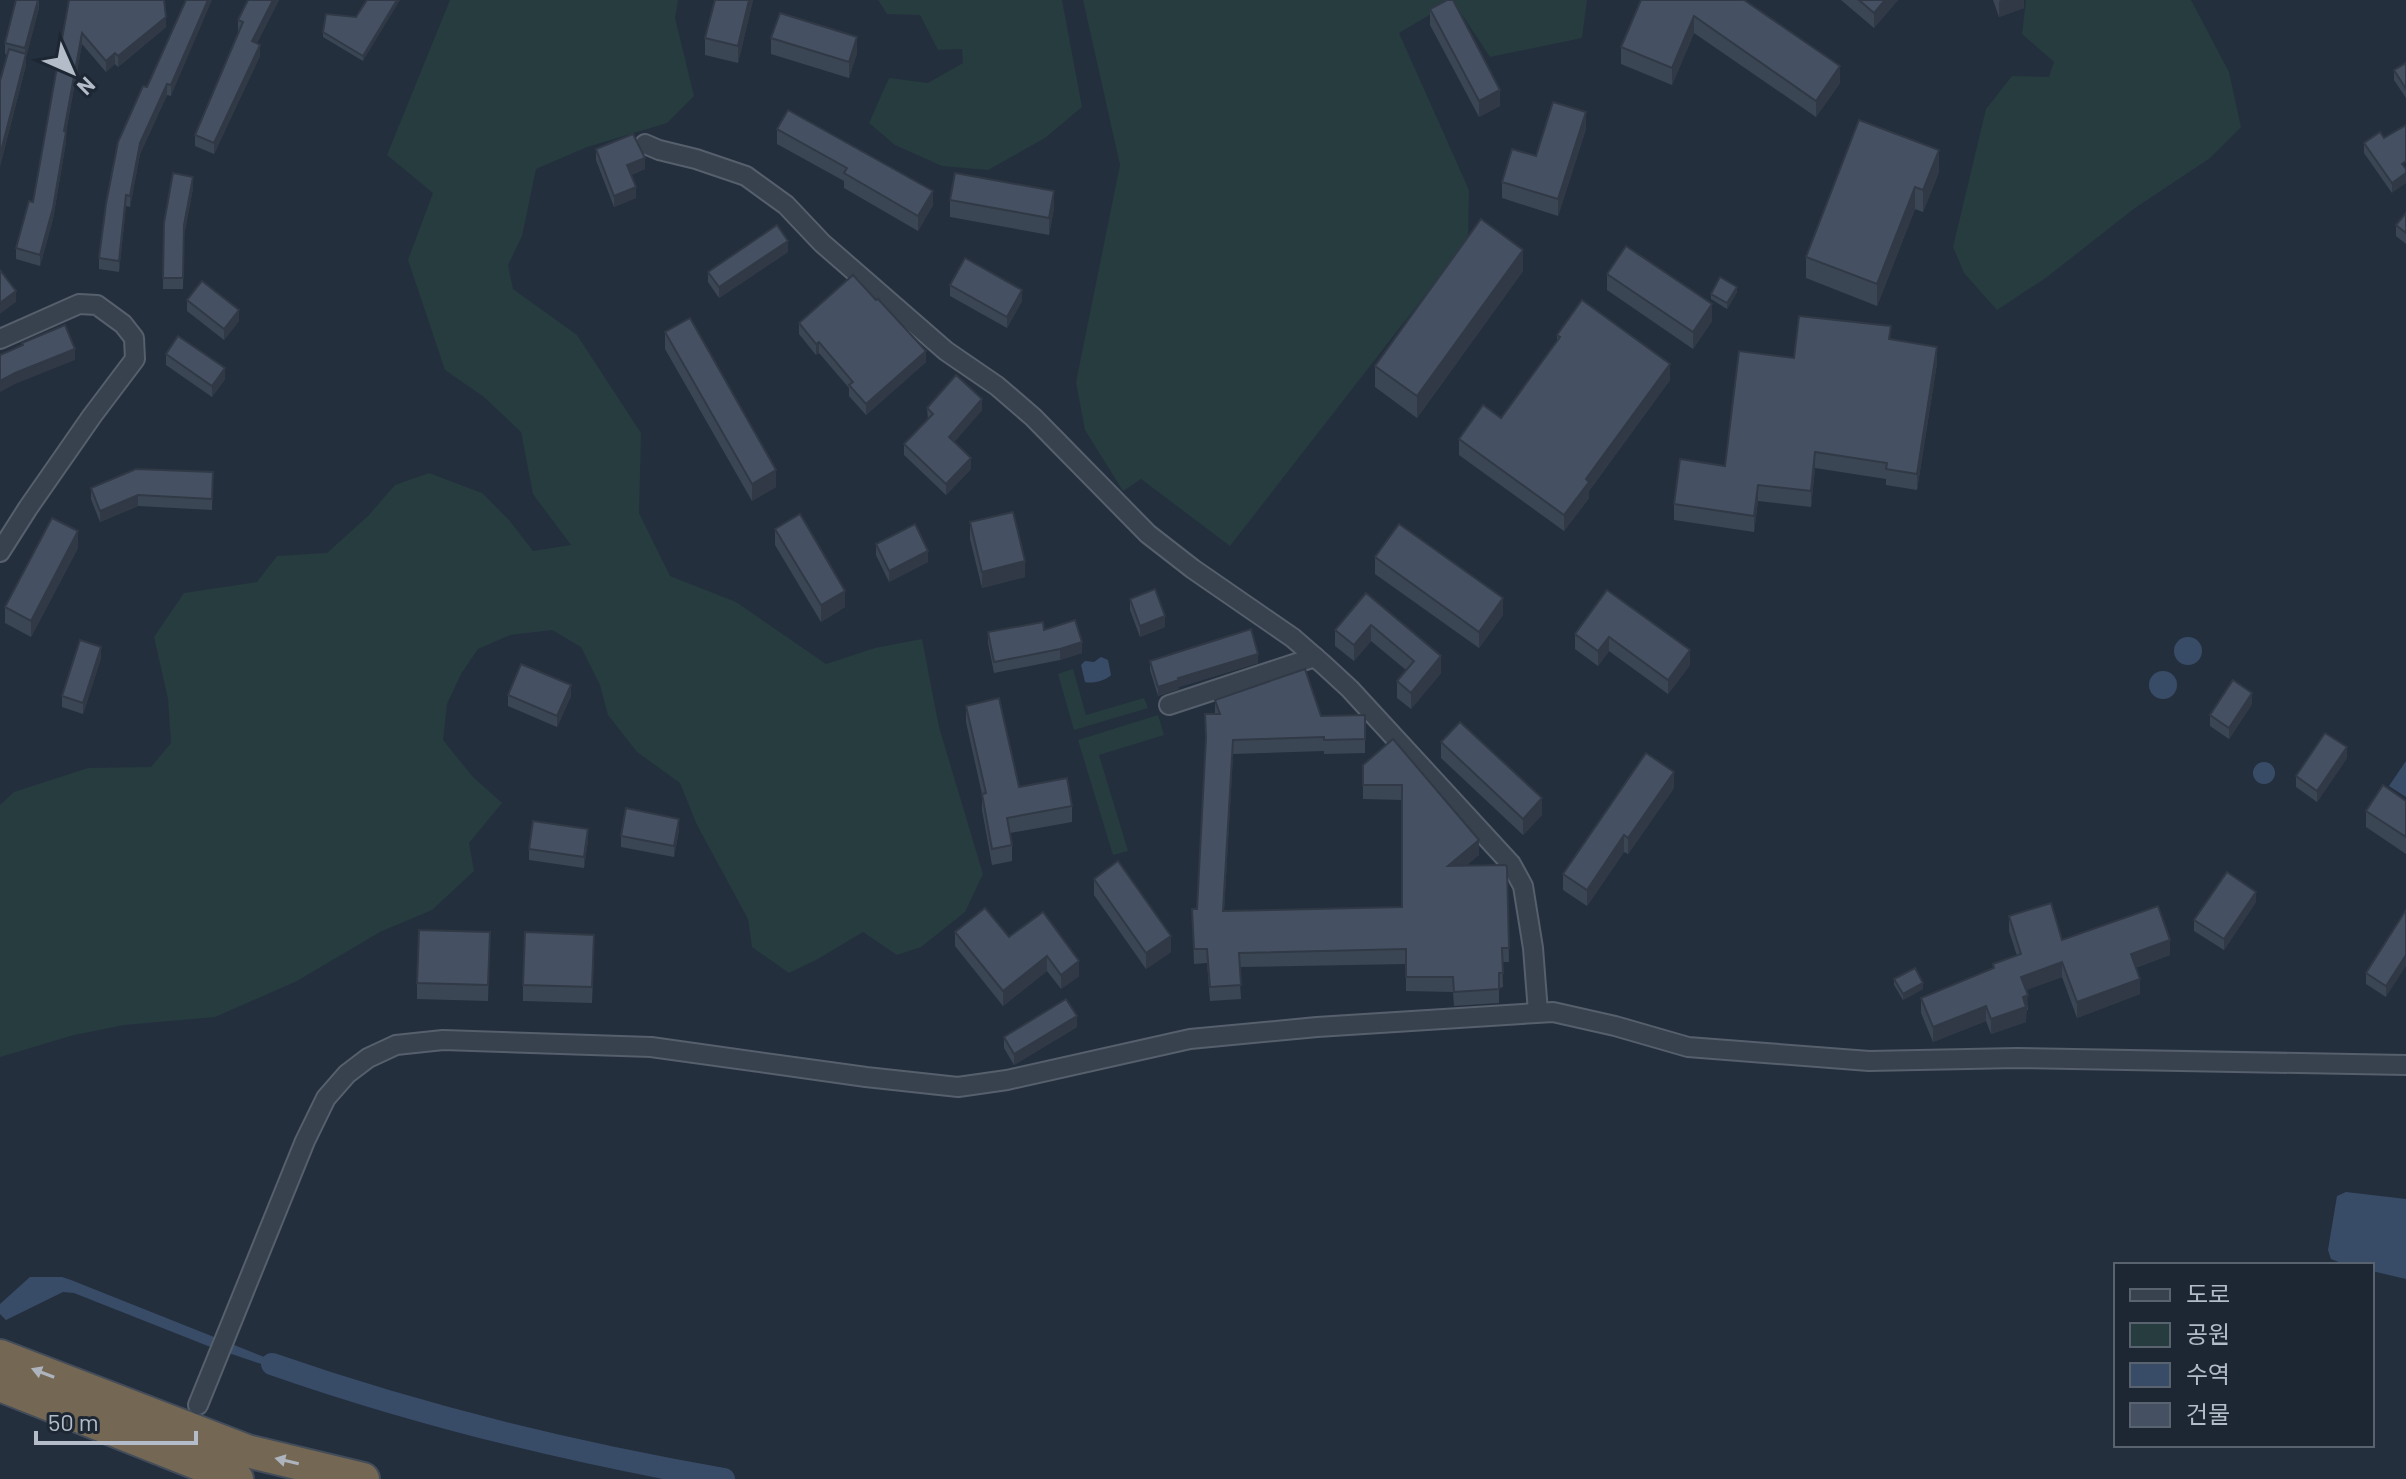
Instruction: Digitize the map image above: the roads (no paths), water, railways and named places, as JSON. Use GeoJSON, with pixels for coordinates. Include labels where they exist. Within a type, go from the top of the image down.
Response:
{"type":"FeatureCollection","features":[{"type":"Feature","properties":{"kind":"highway"},"geometry":{"type":"LineString","coordinates":[[0,1356],[247,1451],[363,1479]]}},
{"type":"Feature","properties":{"kind":"highway"},"geometry":{"type":"LineString","coordinates":[[0,1385],[237,1479]]}},
{"type":"Feature","properties":{"kind":"street"},"geometry":{"type":"LineString","coordinates":[[645,144],[746,176],[786,205],[822,243],[946,351],[997,386],[1033,417],[1148,534],[1293,638],[1350,689],[1511,864],[1523,886],[1533,948],[1538,1012]]}},
{"type":"Feature","properties":{"kind":"street"},"geometry":{"type":"LineString","coordinates":[[0,339],[79,304],[97,305],[123,324],[134,338],[135,359],[92,416],[0,552]]}},
{"type":"Feature","properties":{"kind":"street"},"geometry":{"type":"LineString","coordinates":[[1169,705],[1315,657]]}},
{"type":"Feature","properties":{"kind":"street"},"geometry":{"type":"LineString","coordinates":[[198,1405],[305,1141],[326,1098],[347,1074],[368,1058],[396,1045],[443,1040],[651,1047],[958,1087],[1007,1080],[1190,1039],[1317,1027],[1553,1012],[1688,1047],[1869,1061],[2017,1058],[2406,1065]]}},
{"type":"Feature","properties":{"kind":"water"},"geometry":{"type":"Polygon","coordinates":[[[2188,637],[2198,641],[2202,651],[2198,661],[2188,665],[2178,661],[2174,651],[2178,641],[2188,637]]]}},
{"type":"Feature","properties":{"kind":"water"},"geometry":{"type":"Polygon","coordinates":[[[1101,657],[1108,660],[1111,675],[1098,682],[1085,682],[1081,665],[1101,657]]]}},
{"type":"Feature","properties":{"kind":"water"},"geometry":{"type":"Polygon","coordinates":[[[2163,671],[2173,675],[2177,685],[2173,695],[2163,699],[2153,695],[2149,685],[2153,675],[2163,671]]]}},
{"type":"Feature","properties":{"kind":"water"},"geometry":{"type":"Polygon","coordinates":[[[2406,761],[2406,797],[2389,786],[2406,761]]]}},
{"type":"Feature","properties":{"kind":"water"},"geometry":{"type":"Polygon","coordinates":[[[2264,762],[2272,765],[2275,773],[2272,781],[2264,784],[2256,781],[2253,773],[2256,765],[2264,762]]]}},
{"type":"Feature","properties":{"kind":"water"},"geometry":{"type":"Polygon","coordinates":[[[2346,1192],[2406,1199],[2406,1279],[2374,1271],[2374,1263],[2341,1263],[2331,1259],[2328,1250],[2337,1196],[2346,1192]]]}},
{"type":"Feature","properties":{"kind":"water"},"geometry":{"type":"Polygon","coordinates":[[[30,1277],[71,1280],[299,1371],[297,1376],[208,1346],[74,1293],[63,1292],[6,1320],[0,1314],[0,1304],[30,1277]]]}},
{"type":"Feature","properties":{"kind":"waterway"},"geometry":{"type":"LineString","coordinates":[[272,1364],[496,1431],[724,1479]]}}]}
